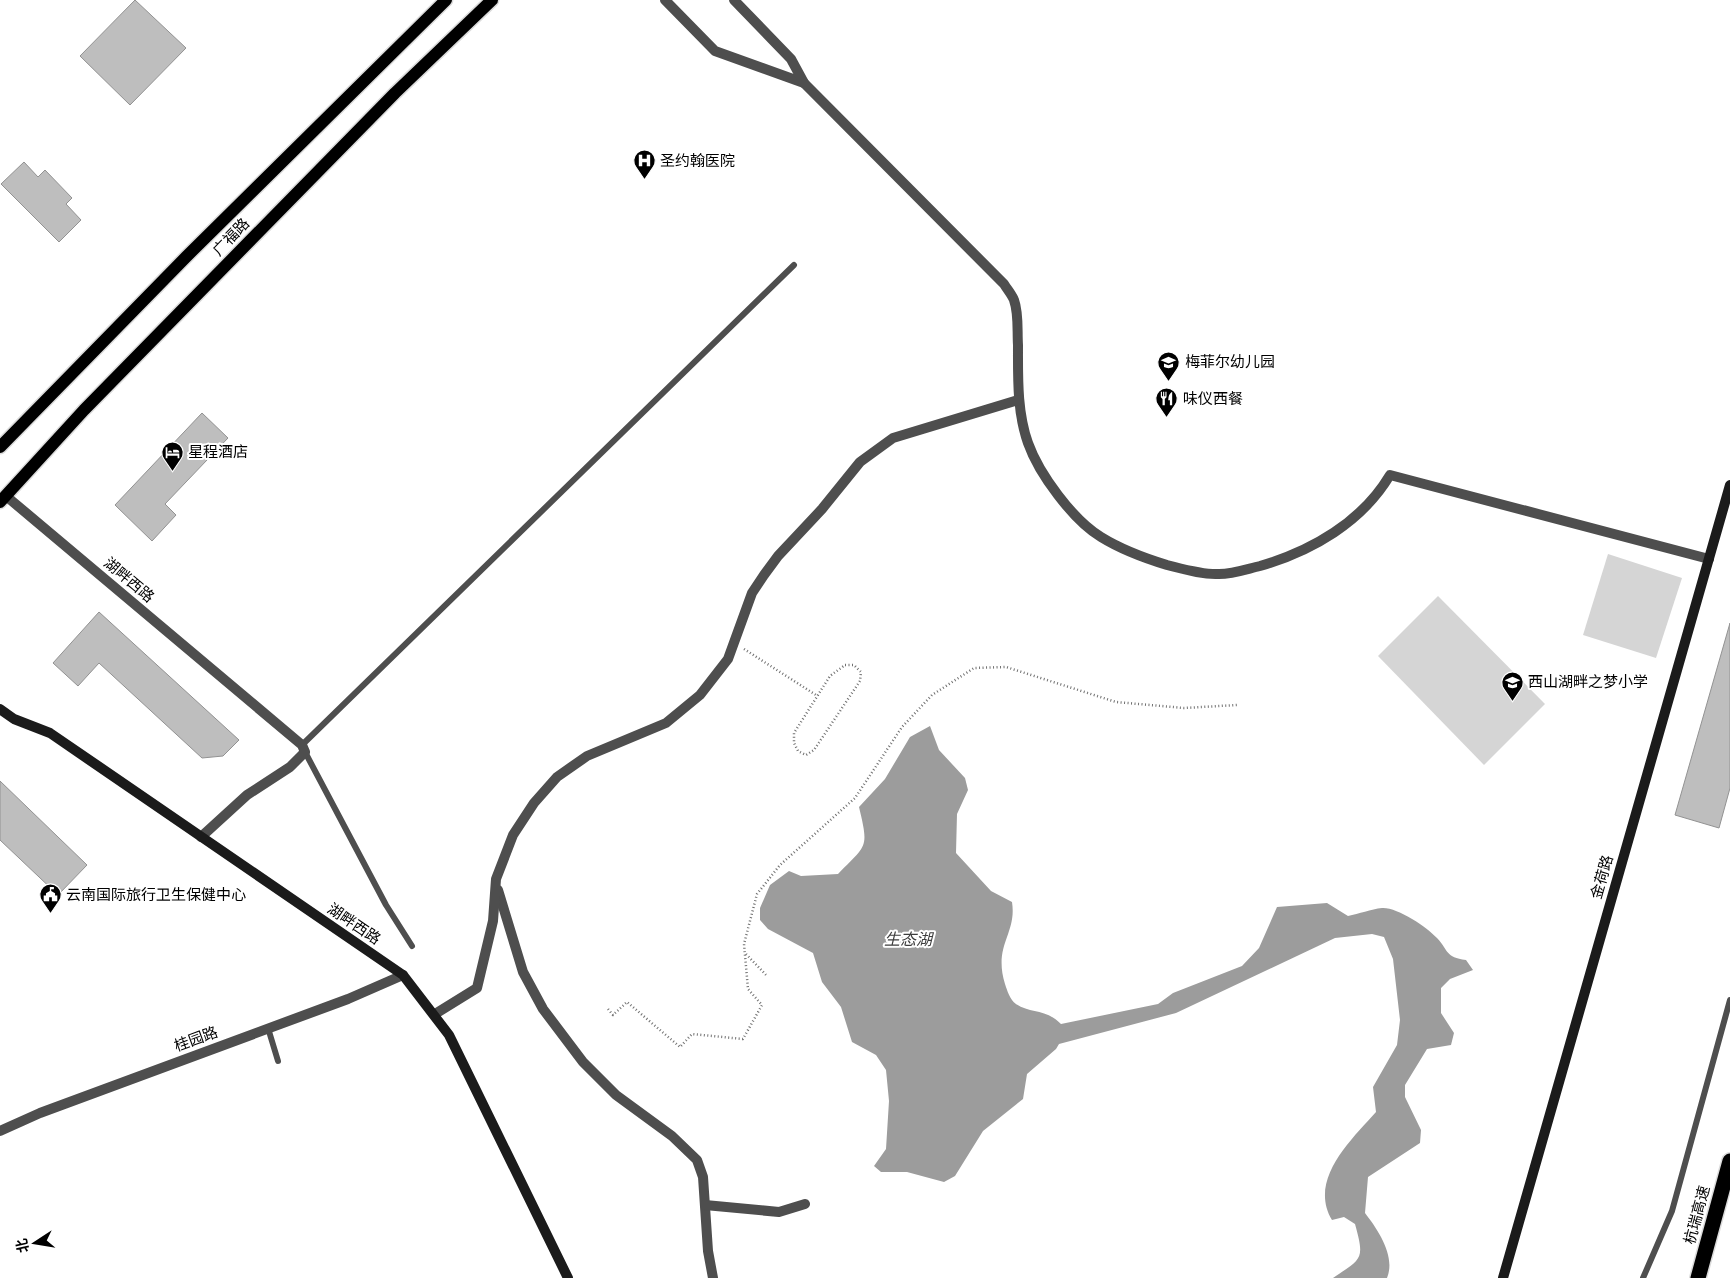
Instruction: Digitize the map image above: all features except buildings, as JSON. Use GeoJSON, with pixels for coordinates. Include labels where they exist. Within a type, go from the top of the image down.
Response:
{"type":"FeatureCollection","features":[{"type":"Feature","properties":{"kind":"highway","name":"杭瑞高速"},"geometry":{"type":"LineString","coordinates":[[1697,1278],[1730,1161]]}},
{"type":"Feature","properties":{"kind":"main road","name":"广福路"},"geometry":{"type":"LineString","coordinates":[[0,447],[186,257],[446,0]]}},
{"type":"Feature","properties":{"kind":"main road","name":"广福路"},"geometry":{"type":"LineString","coordinates":[[3,499],[84,410],[395,93],[492,0]]}},
{"type":"Feature","properties":{"kind":"street"},"geometry":{"type":"LineString","coordinates":[[665,0],[715,51],[804,83]]}},
{"type":"Feature","properties":{"kind":"street"},"geometry":{"type":"LineString","coordinates":[[734,0],[791,59],[804,83],[1004,284],[1014,300],[1018,318],[1018,400],[1028,442],[1039,466],[1064,503],[1099,536],[1134,554],[1178,568],[1219,575],[1242,571],[1292,556],[1314,546],[1358,514],[1382,489],[1390,475],[1708,560]]}},
{"type":"Feature","properties":{"kind":"street"},"geometry":{"type":"LineString","coordinates":[[435,1014],[477,988],[493,921],[496,879],[513,835],[534,803],[557,777],[588,756],[666,723],[700,695],[715,678],[728,658],[752,593],[764,574],[778,556],[822,509],[860,462],[893,438],[1018,400]]}},
{"type":"Feature","properties":{"kind":"street","name":"金荷路"},"geometry":{"type":"LineString","coordinates":[[1504,1278],[1730,484]]}},
{"type":"Feature","properties":{"kind":"street","name":"湖畔西路"},"geometry":{"type":"LineString","coordinates":[[3,499],[303,748]]}},
{"type":"Feature","properties":{"kind":"street","name":"湖畔西路"},"geometry":{"type":"LineString","coordinates":[[0,710],[14,719],[50,733],[403,975],[435,1014],[449,1035],[568,1278]]}},
{"type":"Feature","properties":{"kind":"street"},"geometry":{"type":"LineString","coordinates":[[201,837],[247,796],[290,767],[303,748]]}},
{"type":"Feature","properties":{"kind":"street"},"geometry":{"type":"LineString","coordinates":[[496,879],[509,931],[523,972],[543,1010],[583,1062],[616,1095],[672,1136],[697,1160],[703,1176],[708,1251],[713,1278]]}},
{"type":"Feature","properties":{"kind":"street","name":"桂园路"},"geometry":{"type":"LineString","coordinates":[[0,1131],[40,1113],[348,999],[403,975]]}},
{"type":"Feature","properties":{"kind":"street"},"geometry":{"type":"LineString","coordinates":[[705,1205],[779,1212],[805,1204]]}},
{"type":"Feature","properties":{"kind":"lane"},"geometry":{"type":"LineString","coordinates":[[412,946],[386,905],[303,748],[794,265]]}},
{"type":"Feature","properties":{"kind":"lane"},"geometry":{"type":"LineString","coordinates":[[1643,1278],[1672,1211],[1730,1000]]}},
{"type":"Feature","properties":{"kind":"lane"},"geometry":{"type":"LineString","coordinates":[[268,1028],[278,1061]]}},
{"type":"Feature","properties":{"kind":"path"},"geometry":{"type":"LineString","coordinates":[[734,643],[816,696]]}},
{"type":"Feature","properties":{"kind":"path"},"geometry":{"type":"LineString","coordinates":[[845,665],[854,665],[861,672],[860,681],[855,689],[814,750],[806,755],[798,752],[794,743],[794,733],[816,696],[830,676],[845,665]]}},
{"type":"Feature","properties":{"kind":"path"},"geometry":{"type":"LineString","coordinates":[[608,1010],[613,1015],[627,1002],[680,1047],[692,1034],[744,1039],[762,1005],[748,989],[744,944],[758,894],[780,865],[855,798],[902,727],[932,695],[974,668],[1006,667],[1116,702],[1184,708],[1237,705]]}},
{"type":"Feature","properties":{"kind":"path"},"geometry":{"type":"LineString","coordinates":[[745,953],[767,976]]}},
{"type":"Feature","properties":{"kind":"shaded area"},"geometry":{"type":"Polygon","coordinates":[[[1608,554],[1682,578],[1656,658],[1583,635],[1608,554]]]}},
{"type":"Feature","properties":{"kind":"shaded area"},"geometry":{"type":"Polygon","coordinates":[[[1438,596],[1545,704],[1484,765],[1378,656],[1438,596]]]}},
{"type":"Feature","properties":{"kind":"water","name":"生态湖"},"geometry":{"type":"Polygon","coordinates":[[[930,726],[939,750],[965,778],[968,790],[957,814],[956,853],[991,891],[1012,902],[1013,913],[1003,949],[1002,971],[1010,997],[1022,1007],[1044,1013],[1061,1024],[1158,1004],[1173,993],[1242,966],[1259,948],[1277,907],[1327,903],[1348,916],[1382,908],[1396,911],[1419,923],[1437,938],[1448,953],[1459,959],[1466,960],[1473,970],[1450,979],[1441,988],[1441,1013],[1454,1033],[1451,1045],[1427,1049],[1405,1085],[1405,1097],[1421,1130],[1420,1143],[1368,1177],[1365,1213],[1380,1235],[1387,1252],[1389,1270],[1387,1278],[1333,1278],[1355,1262],[1359,1257],[1360,1245],[1355,1224],[1344,1217],[1332,1220],[1326,1205],[1325,1190],[1329,1176],[1345,1148],[1376,1112],[1373,1087],[1397,1045],[1400,1020],[1393,959],[1384,937],[1372,934],[1335,938],[1176,1013],[1059,1044],[1056,1049],[1027,1074],[1023,1099],[983,1131],[955,1176],[944,1182],[907,1172],[881,1172],[874,1166],[886,1149],[889,1101],[886,1070],[876,1055],[852,1042],[841,1007],[822,982],[813,953],[768,929],[760,920],[760,908],[770,885],[789,871],[801,876],[838,874],[855,857],[863,845],[864,839],[859,807],[885,779],[910,737],[930,726]]]}},
{"type":"Feature","properties":{"kind":"place","name":"圣约翰医院"},"geometry":{"type":"Point","coordinates":[644,180]}},
{"type":"Feature","properties":{"kind":"place","name":"梅菲尔幼儿园"},"geometry":{"type":"Point","coordinates":[1169,381]}},
{"type":"Feature","properties":{"kind":"place","name":"味仪西餐"},"geometry":{"type":"Point","coordinates":[1167,418]}},
{"type":"Feature","properties":{"kind":"place","name":"星程酒店"},"geometry":{"type":"Point","coordinates":[172,471]}},
{"type":"Feature","properties":{"kind":"place","name":"西山湖畔之梦小学"},"geometry":{"type":"Point","coordinates":[1512,701]}},
{"type":"Feature","properties":{"kind":"place","name":"云南国际旅行卫生保健中心"},"geometry":{"type":"Point","coordinates":[50,914]}}]}
